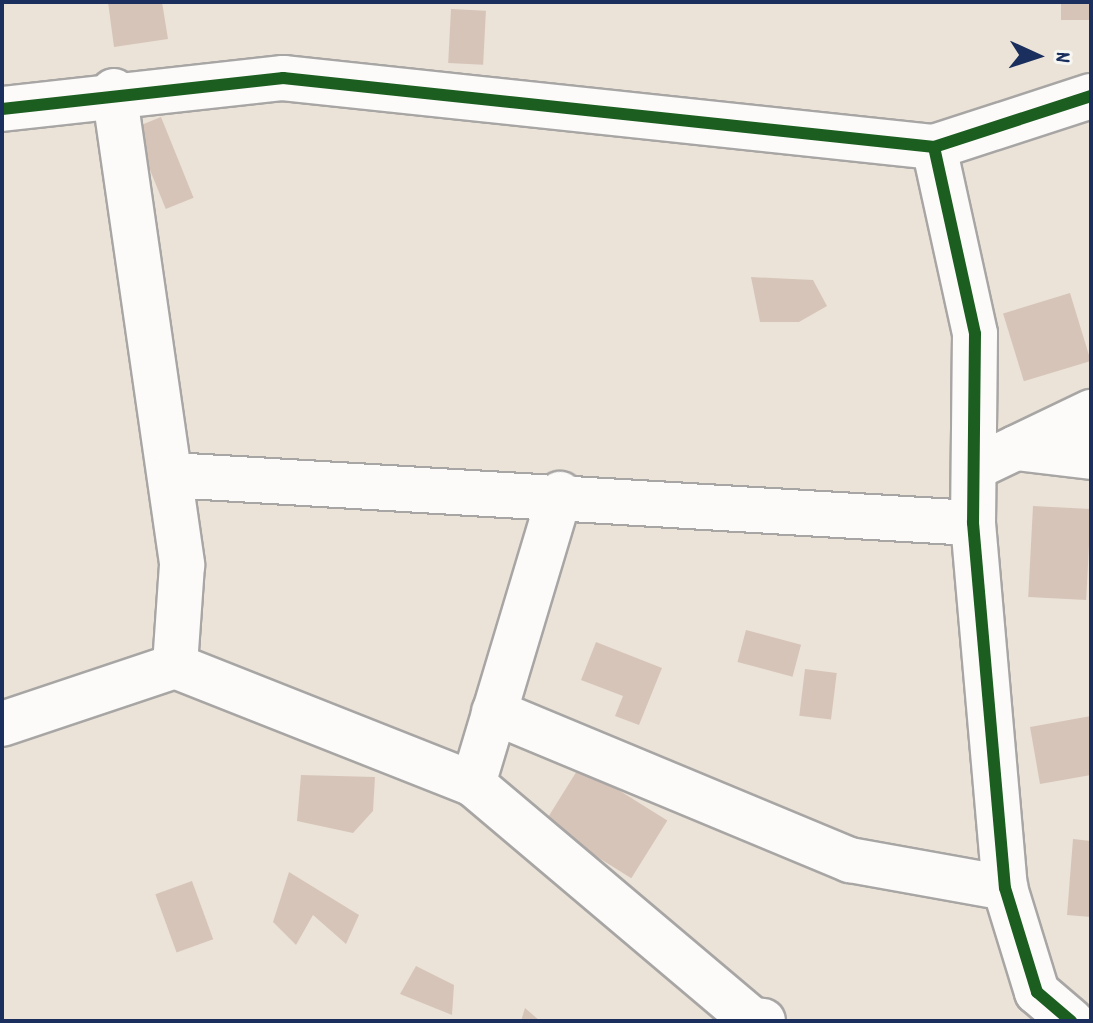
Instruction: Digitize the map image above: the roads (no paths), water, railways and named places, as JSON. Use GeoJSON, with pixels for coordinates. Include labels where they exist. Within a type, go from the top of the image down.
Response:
{"type":"FeatureCollection","features":[{"type":"Feature","properties":{"kind":"street"},"geometry":{"type":"LineString","coordinates":[[2,109],[114,91],[283,78],[934,147],[1091,96]]}},
{"type":"Feature","properties":{"kind":"street"},"geometry":{"type":"LineString","coordinates":[[114,91],[182,565],[175,666]]}},
{"type":"Feature","properties":{"kind":"street"},"geometry":{"type":"LineString","coordinates":[[934,147],[975,334],[973,523],[1005,888],[1037,992],[1071,1021]]}},
{"type":"Feature","properties":{"kind":"street"},"geometry":{"type":"LineString","coordinates":[[974,468],[1091,412]]}},
{"type":"Feature","properties":{"kind":"street"},"geometry":{"type":"LineString","coordinates":[[1016,448],[1091,457]]}},
{"type":"Feature","properties":{"kind":"street"},"geometry":{"type":"LineString","coordinates":[[171,475],[560,494],[973,523]]}},
{"type":"Feature","properties":{"kind":"street"},"geometry":{"type":"LineString","coordinates":[[473,784],[560,494]]}},
{"type":"Feature","properties":{"kind":"street"},"geometry":{"type":"LineString","coordinates":[[2,724],[175,666],[473,784],[752,1020],[763,1021]]}},
{"type":"Feature","properties":{"kind":"street"},"geometry":{"type":"LineString","coordinates":[[494,712],[850,860],[1005,888]]}}]}
